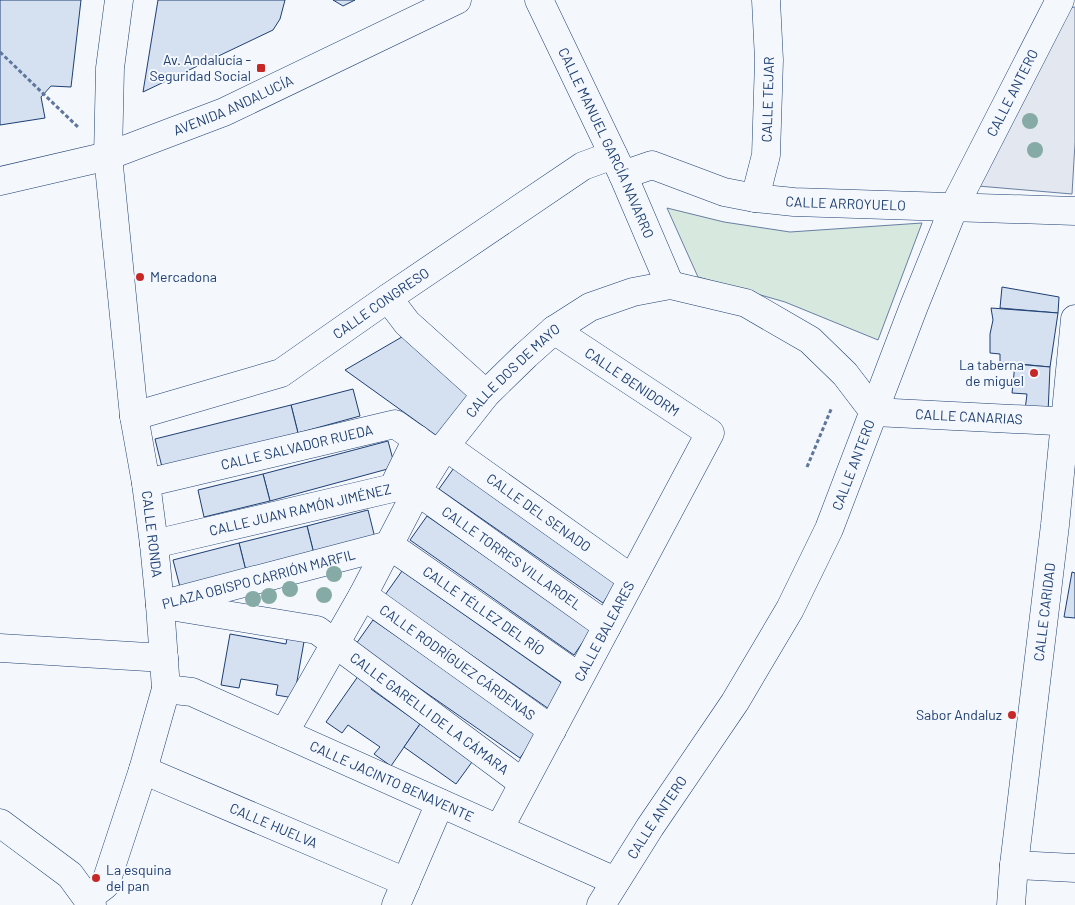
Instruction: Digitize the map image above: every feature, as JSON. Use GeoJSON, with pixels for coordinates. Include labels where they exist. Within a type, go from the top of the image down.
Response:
{"type":"FeatureCollection","features":[{"type":"Feature","properties":{"kind":"street","name":"CALLE RONDA"},"geometry":{"type":"LineString","coordinates":[[90,901],[104,885],[143,770],[166,689],[154,544],[146,483],[134,416],[108,156],[110,68],[119,0]]}},
{"type":"Feature","properties":{"kind":"street","name":"AVENIDA ANDALUCÍA"},"geometry":{"type":"LineString","coordinates":[[0,181],[108,156],[224,112],[457,0]]}},
{"type":"Feature","properties":{"kind":"street","name":"CALLE MANUEL GARCÍA NAVARRO"},"geometry":{"type":"LineString","coordinates":[[539,0],[618,165],[670,285]]}},
{"type":"Feature","properties":{"kind":"street","name":"CALLE TEJAR"},"geometry":{"type":"LineString","coordinates":[[755,198],[766,155],[769,60],[766,0]]}},
{"type":"Feature","properties":{"kind":"street","name":"CALLE ANTERO"},"geometry":{"type":"LineString","coordinates":[[601,905],[650,826],[735,702],[790,609],[829,530],[954,207],[1060,0]]}},
{"type":"Feature","properties":{"kind":"street","name":"CALLE ARROYUELO"},"geometry":{"type":"LineString","coordinates":[[618,165],[652,165],[724,192],[755,198],[794,202],[1075,211]]}},
{"type":"Feature","properties":{"kind":"street","name":"CALLE CONGRESO"},"geometry":{"type":"LineString","coordinates":[[134,416],[281,373],[583,166],[618,165]]}},
{"type":"Feature","properties":{"kind":"street","name":"CALLE DOS DE MAYO"},"geometry":{"type":"LineString","coordinates":[[284,733],[363,595],[416,491],[442,450],[486,394],[526,355],[554,330],[590,307],[633,292],[670,285],[746,303],[810,340],[845,374],[874,412]]}},
{"type":"Feature","properties":{"kind":"street"},"geometry":{"type":"LineString","coordinates":[[388,298],[408,323],[486,394]]}},
{"type":"Feature","properties":{"kind":"street","name":"CALLE CARIDAD"},"geometry":{"type":"LineString","coordinates":[[1011,905],[1014,865],[1055,525],[1070,422],[1075,326]]}},
{"type":"Feature","properties":{"kind":"street","name":"CALLE BENIDORM"},"geometry":{"type":"LineString","coordinates":[[554,330],[710,433]]}},
{"type":"Feature","properties":{"kind":"street","name":"CALLE CANARIAS"},"geometry":{"type":"LineString","coordinates":[[874,412],[1070,422]]}},
{"type":"Feature","properties":{"kind":"street","name":"CALLE SALVADOR RUEDA"},"geometry":{"type":"LineString","coordinates":[[146,483],[395,424],[417,439],[442,450]]}},
{"type":"Feature","properties":{"kind":"street","name":"CALLE BALEARES"},"geometry":{"type":"LineString","coordinates":[[499,829],[710,433]]}},
{"type":"Feature","properties":{"kind":"street","name":"CALLE JUAN RAMÓN JIMÉNEZ"},"geometry":{"type":"LineString","coordinates":[[154,544],[393,488],[417,439]]}},
{"type":"Feature","properties":{"kind":"street","name":"CALLE DEL SENADO"},"geometry":{"type":"LineString","coordinates":[[442,450],[632,579]]}},
{"type":"Feature","properties":{"kind":"street","name":"CALLE TORRES VILLAROEL"},"geometry":{"type":"LineString","coordinates":[[416,491],[607,626]]}},
{"type":"Feature","properties":{"kind":"street","name":"PLAZA OBISPO CARRIÓN MARFIL"},"geometry":{"type":"LineString","coordinates":[[160,604],[390,545]]}},
{"type":"Feature","properties":{"kind":"street","name":"CALLE TÉLLEZ DEL RÍO"},"geometry":{"type":"LineString","coordinates":[[390,545],[580,677]]}},
{"type":"Feature","properties":{"kind":"street","name":"CALLE RODRÍGUEZ CÁRDENAS"},"geometry":{"type":"LineString","coordinates":[[363,595],[552,730]]}},
{"type":"Feature","properties":{"kind":"street","name":"PLAZA OBISPO CARRIÓN MARFIL"},"geometry":{"type":"LineString","coordinates":[[160,604],[317,630],[336,644]]}},
{"type":"Feature","properties":{"kind":"street","name":"CALLE GARELLI DE LA CÁMARA"},"geometry":{"type":"LineString","coordinates":[[336,644],[523,783]]}},
{"type":"Feature","properties":{"kind":"street"},"geometry":{"type":"LineString","coordinates":[[0,648],[164,658]]}},
{"type":"Feature","properties":{"kind":"street","name":"CALLE JACINTO BENAVENTE"},"geometry":{"type":"LineString","coordinates":[[166,689],[192,692],[615,881]]}},
{"type":"Feature","properties":{"kind":"street","name":"CALLE HUELVA"},"geometry":{"type":"LineString","coordinates":[[143,770],[401,893]]}},
{"type":"Feature","properties":{"kind":"street"},"geometry":{"type":"LineString","coordinates":[[401,893],[440,803]]}},
{"type":"Feature","properties":{"kind":"street"},"geometry":{"type":"LineString","coordinates":[[5,836],[70,875],[90,901]]}},
{"type":"Feature","properties":{"kind":"street"},"geometry":{"type":"LineString","coordinates":[[1014,865],[1075,868]]}},
{"type":"Feature","properties":{"kind":"path"},"geometry":{"type":"LineString","coordinates":[[0,52],[108,156]]}},
{"type":"Feature","properties":{"kind":"path"},"geometry":{"type":"LineString","coordinates":[[808,467],[845,374]]}},
{"type":"Feature","properties":{"kind":"shaded area"},"geometry":{"type":"Polygon","coordinates":[[[1075,7],[1075,143],[1072,194],[978,186],[1067,8],[1075,7]]]}},
{"type":"Feature","properties":{"kind":"shaded area"},"geometry":{"type":"Polygon","coordinates":[[[667,208],[724,222],[790,232],[922,223],[878,340],[785,302],[698,277],[667,208]]]}},
{"type":"Feature","properties":{"kind":"building"},"geometry":{"type":"Polygon","coordinates":[[[0,0],[81,0],[71,87],[51,86],[41,97],[45,118],[0,125],[0,0]]]}},
{"type":"Feature","properties":{"kind":"building"},"geometry":{"type":"Polygon","coordinates":[[[158,0],[285,0],[280,19],[273,30],[143,92],[158,0]]]}},
{"type":"Feature","properties":{"kind":"building"},"geometry":{"type":"Polygon","coordinates":[[[333,0],[355,0],[343,6],[333,0]]]}},
{"type":"Feature","properties":{"kind":"building"},"geometry":{"type":"Polygon","coordinates":[[[1002,287],[1059,297],[1058,313],[1000,308],[1002,287]]]}},
{"type":"Feature","properties":{"kind":"building"},"geometry":{"type":"Polygon","coordinates":[[[991,308],[1058,313],[1050,367],[1000,362],[1000,354],[990,353],[990,334],[993,320],[991,308]]]}},
{"type":"Feature","properties":{"kind":"building"},"geometry":{"type":"Polygon","coordinates":[[[407,334],[477,397],[437,436],[345,370],[407,334]]]}},
{"type":"Feature","properties":{"kind":"building"},"geometry":{"type":"Polygon","coordinates":[[[1015,364],[1050,367],[1048,413],[1025,410],[1027,394],[1012,393],[1015,364]]]}},
{"type":"Feature","properties":{"kind":"building"},"geometry":{"type":"Polygon","coordinates":[[[353,389],[360,416],[298,433],[291,405],[353,389]]]}},
{"type":"Feature","properties":{"kind":"building"},"geometry":{"type":"Polygon","coordinates":[[[291,405],[298,433],[162,467],[155,439],[291,405]]]}},
{"type":"Feature","properties":{"kind":"building"},"geometry":{"type":"Polygon","coordinates":[[[388,441],[395,467],[270,501],[263,474],[388,441]]]}},
{"type":"Feature","properties":{"kind":"building"},"geometry":{"type":"Polygon","coordinates":[[[456,465],[619,579],[603,603],[439,489],[456,465]]]}},
{"type":"Feature","properties":{"kind":"building"},"geometry":{"type":"Polygon","coordinates":[[[263,474],[270,501],[204,517],[198,490],[263,474]]]}},
{"type":"Feature","properties":{"kind":"building"},"geometry":{"type":"Polygon","coordinates":[[[368,510],[375,538],[314,554],[307,526],[368,510]]]}},
{"type":"Feature","properties":{"kind":"building"},"geometry":{"type":"Polygon","coordinates":[[[427,516],[591,630],[574,655],[410,540],[427,516]]]}},
{"type":"Feature","properties":{"kind":"building"},"geometry":{"type":"Polygon","coordinates":[[[307,526],[314,554],[246,571],[239,543],[307,526]]]}},
{"type":"Feature","properties":{"kind":"building"},"geometry":{"type":"Polygon","coordinates":[[[239,543],[246,571],[180,587],[173,560],[239,543]]]}},
{"type":"Feature","properties":{"kind":"building"},"geometry":{"type":"Polygon","coordinates":[[[402,571],[566,686],[549,709],[385,595],[402,571]]]}},
{"type":"Feature","properties":{"kind":"building"},"geometry":{"type":"Polygon","coordinates":[[[1072,572],[1075,573],[1075,618],[1064,617],[1072,572]]]}},
{"type":"Feature","properties":{"kind":"building"},"geometry":{"type":"Polygon","coordinates":[[[373,620],[537,734],[520,758],[356,644],[373,620]]]}},
{"type":"Feature","properties":{"kind":"building"},"geometry":{"type":"Polygon","coordinates":[[[288,632],[305,636],[294,698],[276,695],[278,685],[241,679],[239,688],[221,685],[230,634],[286,644],[288,632]]]}},
{"type":"Feature","properties":{"kind":"building"},"geometry":{"type":"Polygon","coordinates":[[[361,672],[376,682],[371,689],[420,724],[391,766],[374,754],[380,747],[348,725],[342,733],[326,722],[361,672]]]}},
{"type":"Feature","properties":{"kind":"building"},"geometry":{"type":"Polygon","coordinates":[[[420,724],[472,762],[456,784],[404,747],[420,724]]]}},
{"type":"Feature","properties":{"kind":"place","name":"Av. Andalucía - Seguridad Social"},"geometry":{"type":"Point","coordinates":[261,68]}},
{"type":"Feature","properties":{"kind":"place","name":"Mercadona"},"geometry":{"type":"Point","coordinates":[140,277]}},
{"type":"Feature","properties":{"kind":"place","name":"La taberna de miguel"},"geometry":{"type":"Point","coordinates":[1034,373]}},
{"type":"Feature","properties":{"kind":"place","name":"Sabor Andaluz"},"geometry":{"type":"Point","coordinates":[1012,715]}},
{"type":"Feature","properties":{"kind":"place","name":"La esquina del pan"},"geometry":{"type":"Point","coordinates":[96,878]}}]}
